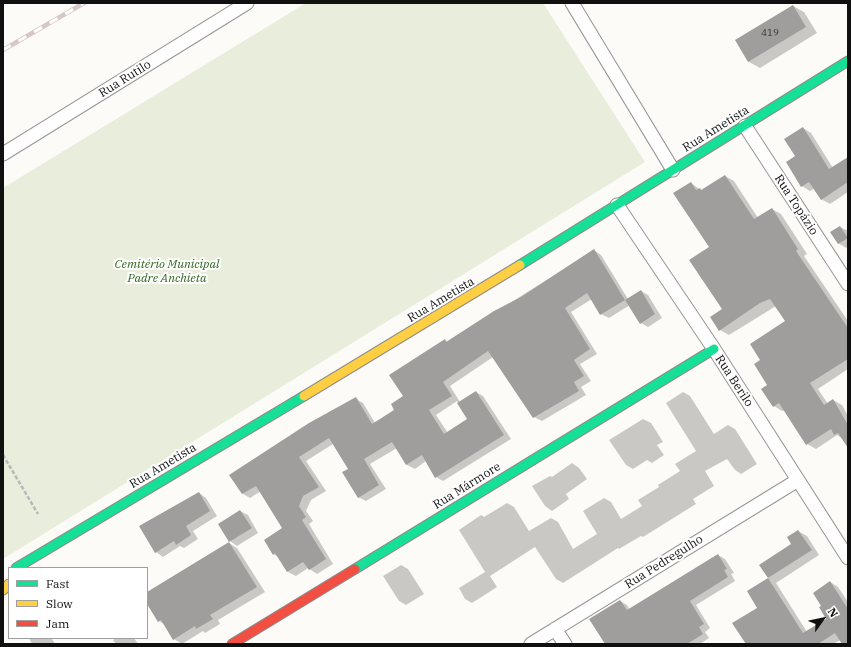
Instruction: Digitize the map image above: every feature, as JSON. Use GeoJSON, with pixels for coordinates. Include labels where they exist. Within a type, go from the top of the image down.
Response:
{"type":"FeatureCollection","features":[{"type":"Feature","properties":{"kind":"street","name":"Rua Rutilo"},"geometry":{"type":"LineString","coordinates":[[3,154],[247,3]]}},
{"type":"Feature","properties":{"kind":"street"},"geometry":{"type":"LineString","coordinates":[[572,3],[673,170]]}},
{"type":"Feature","properties":{"kind":"street","name":"Rua Ametista"},"geometry":{"type":"LineString","coordinates":[[18,567],[42,551],[452,308],[848,61]]}},
{"type":"Feature","properties":{"kind":"street","name":"Rua Topázio"},"geometry":{"type":"LineString","coordinates":[[745,126],[848,284]]}},
{"type":"Feature","properties":{"kind":"street","name":"Rua Berilo"},"geometry":{"type":"LineString","coordinates":[[616,205],[714,349],[848,558]]}},
{"type":"Feature","properties":{"kind":"street","name":"Rua Mármore"},"geometry":{"type":"LineString","coordinates":[[232,644],[714,349]]}},
{"type":"Feature","properties":{"kind":"street","name":"Rua Pedregulho"},"geometry":{"type":"LineString","coordinates":[[530,644],[798,480]]}},
{"type":"Feature","properties":{"kind":"street","name":"Rua Ametista"},"geometry":{"type":"LineString","coordinates":[[26,567],[42,551]]}},
{"type":"Feature","properties":{"kind":"street"},"geometry":{"type":"LineString","coordinates":[[555,629],[565,644]]}},
{"type":"Feature","properties":{"kind":"path"},"geometry":{"type":"LineString","coordinates":[[3,455],[38,514]]}},
{"type":"Feature","properties":{"kind":"green space","name":"Cemitério Municipal Padre Anchieta"},"geometry":{"type":"Polygon","coordinates":[[[306,3],[543,3],[645,162],[3,559],[3,188],[306,3]]]}},
{"type":"Feature","properties":{"kind":"building"},"geometry":{"type":"Polygon","coordinates":[[[793,5],[806,27],[748,62],[735,40],[793,5]]]}},
{"type":"Feature","properties":{"kind":"building"},"geometry":{"type":"Polygon","coordinates":[[[803,127],[829,169],[848,157],[848,182],[821,200],[809,182],[801,187],[786,162],[795,156],[784,139],[803,127]]]}},
{"type":"Feature","properties":{"kind":"building"},"geometry":{"type":"Polygon","coordinates":[[[725,175],[754,219],[772,208],[798,249],[796,251],[848,328],[848,359],[810,383],[824,405],[833,399],[848,425],[848,448],[838,433],[834,435],[831,429],[806,445],[779,403],[773,407],[761,389],[767,385],[754,364],[760,360],[750,344],[785,321],[770,299],[760,303],[719,331],[710,317],[722,309],[689,260],[709,247],[673,193],[691,182],[696,190],[700,188],[701,190],[725,175]]]}},
{"type":"Feature","properties":{"kind":"building"},"geometry":{"type":"Polygon","coordinates":[[[840,226],[848,238],[838,244],[830,232],[840,226]]]}},
{"type":"Feature","properties":{"kind":"building"},"geometry":{"type":"Polygon","coordinates":[[[594,249],[625,300],[600,315],[587,293],[565,308],[590,349],[574,360],[584,376],[574,382],[579,391],[533,418],[488,351],[443,382],[452,396],[429,410],[444,434],[467,419],[457,403],[476,391],[504,435],[435,478],[422,455],[406,465],[392,442],[364,459],[379,485],[358,498],[342,472],[348,469],[329,438],[299,457],[319,487],[303,496],[299,506],[306,517],[302,520],[326,559],[309,570],[303,562],[287,572],[275,553],[273,555],[264,540],[282,528],[256,486],[242,494],[229,475],[309,423],[356,397],[372,424],[394,410],[391,404],[403,396],[389,375],[445,339],[446,342],[494,311],[521,297],[594,249]]]}},
{"type":"Feature","properties":{"kind":"building"},"geometry":{"type":"Polygon","coordinates":[[[641,290],[655,314],[640,324],[625,300],[641,290]]]}},
{"type":"Feature","properties":{"kind":"building"},"geometry":{"type":"Polygon","coordinates":[[[199,492],[210,511],[186,526],[191,535],[176,545],[174,541],[155,553],[139,526],[199,492]]]}},
{"type":"Feature","properties":{"kind":"building"},"geometry":{"type":"Polygon","coordinates":[[[240,510],[252,528],[229,542],[218,524],[240,510]]]}},
{"type":"Feature","properties":{"kind":"building"},"geometry":{"type":"Polygon","coordinates":[[[798,530],[812,550],[768,578],[759,565],[791,544],[787,537],[798,530]]]}},
{"type":"Feature","properties":{"kind":"building"},"geometry":{"type":"Polygon","coordinates":[[[229,542],[257,587],[210,615],[213,619],[196,629],[195,626],[173,640],[161,620],[158,622],[148,606],[148,591],[229,542]]]}},
{"type":"Feature","properties":{"kind":"building"},"geometry":{"type":"Polygon","coordinates":[[[718,554],[727,569],[724,570],[728,577],[690,601],[704,624],[699,627],[703,634],[687,644],[605,644],[589,619],[620,600],[627,610],[718,554]]]}},
{"type":"Feature","properties":{"kind":"building"},"geometry":{"type":"Polygon","coordinates":[[[768,578],[803,633],[826,619],[819,607],[821,606],[813,593],[830,581],[848,609],[848,644],[842,644],[835,633],[818,644],[746,644],[732,623],[757,608],[747,591],[768,578]]]}},
{"type":"Feature","properties":{"kind":"railway"},"geometry":{"type":"LineString","coordinates":[[3,50],[84,3]]}},
{"type":"Feature","properties":{"kind":"traffic: fast"},"geometry":{"type":"LineString","coordinates":[[520,265],[848,61]]}},
{"type":"Feature","properties":{"kind":"traffic: fast"},"geometry":{"type":"LineString","coordinates":[[355,569],[714,349]]}},
{"type":"Feature","properties":{"kind":"traffic: fast"},"geometry":{"type":"LineString","coordinates":[[18,567],[304,396]]}},
{"type":"Feature","properties":{"kind":"traffic: slow"},"geometry":{"type":"LineString","coordinates":[[304,396],[520,265]]}},
{"type":"Feature","properties":{"kind":"traffic: slow"},"geometry":{"type":"LineString","coordinates":[[3,590],[8,585]]}},
{"type":"Feature","properties":{"kind":"traffic: jam"},"geometry":{"type":"LineString","coordinates":[[232,644],[355,569]]}}]}
